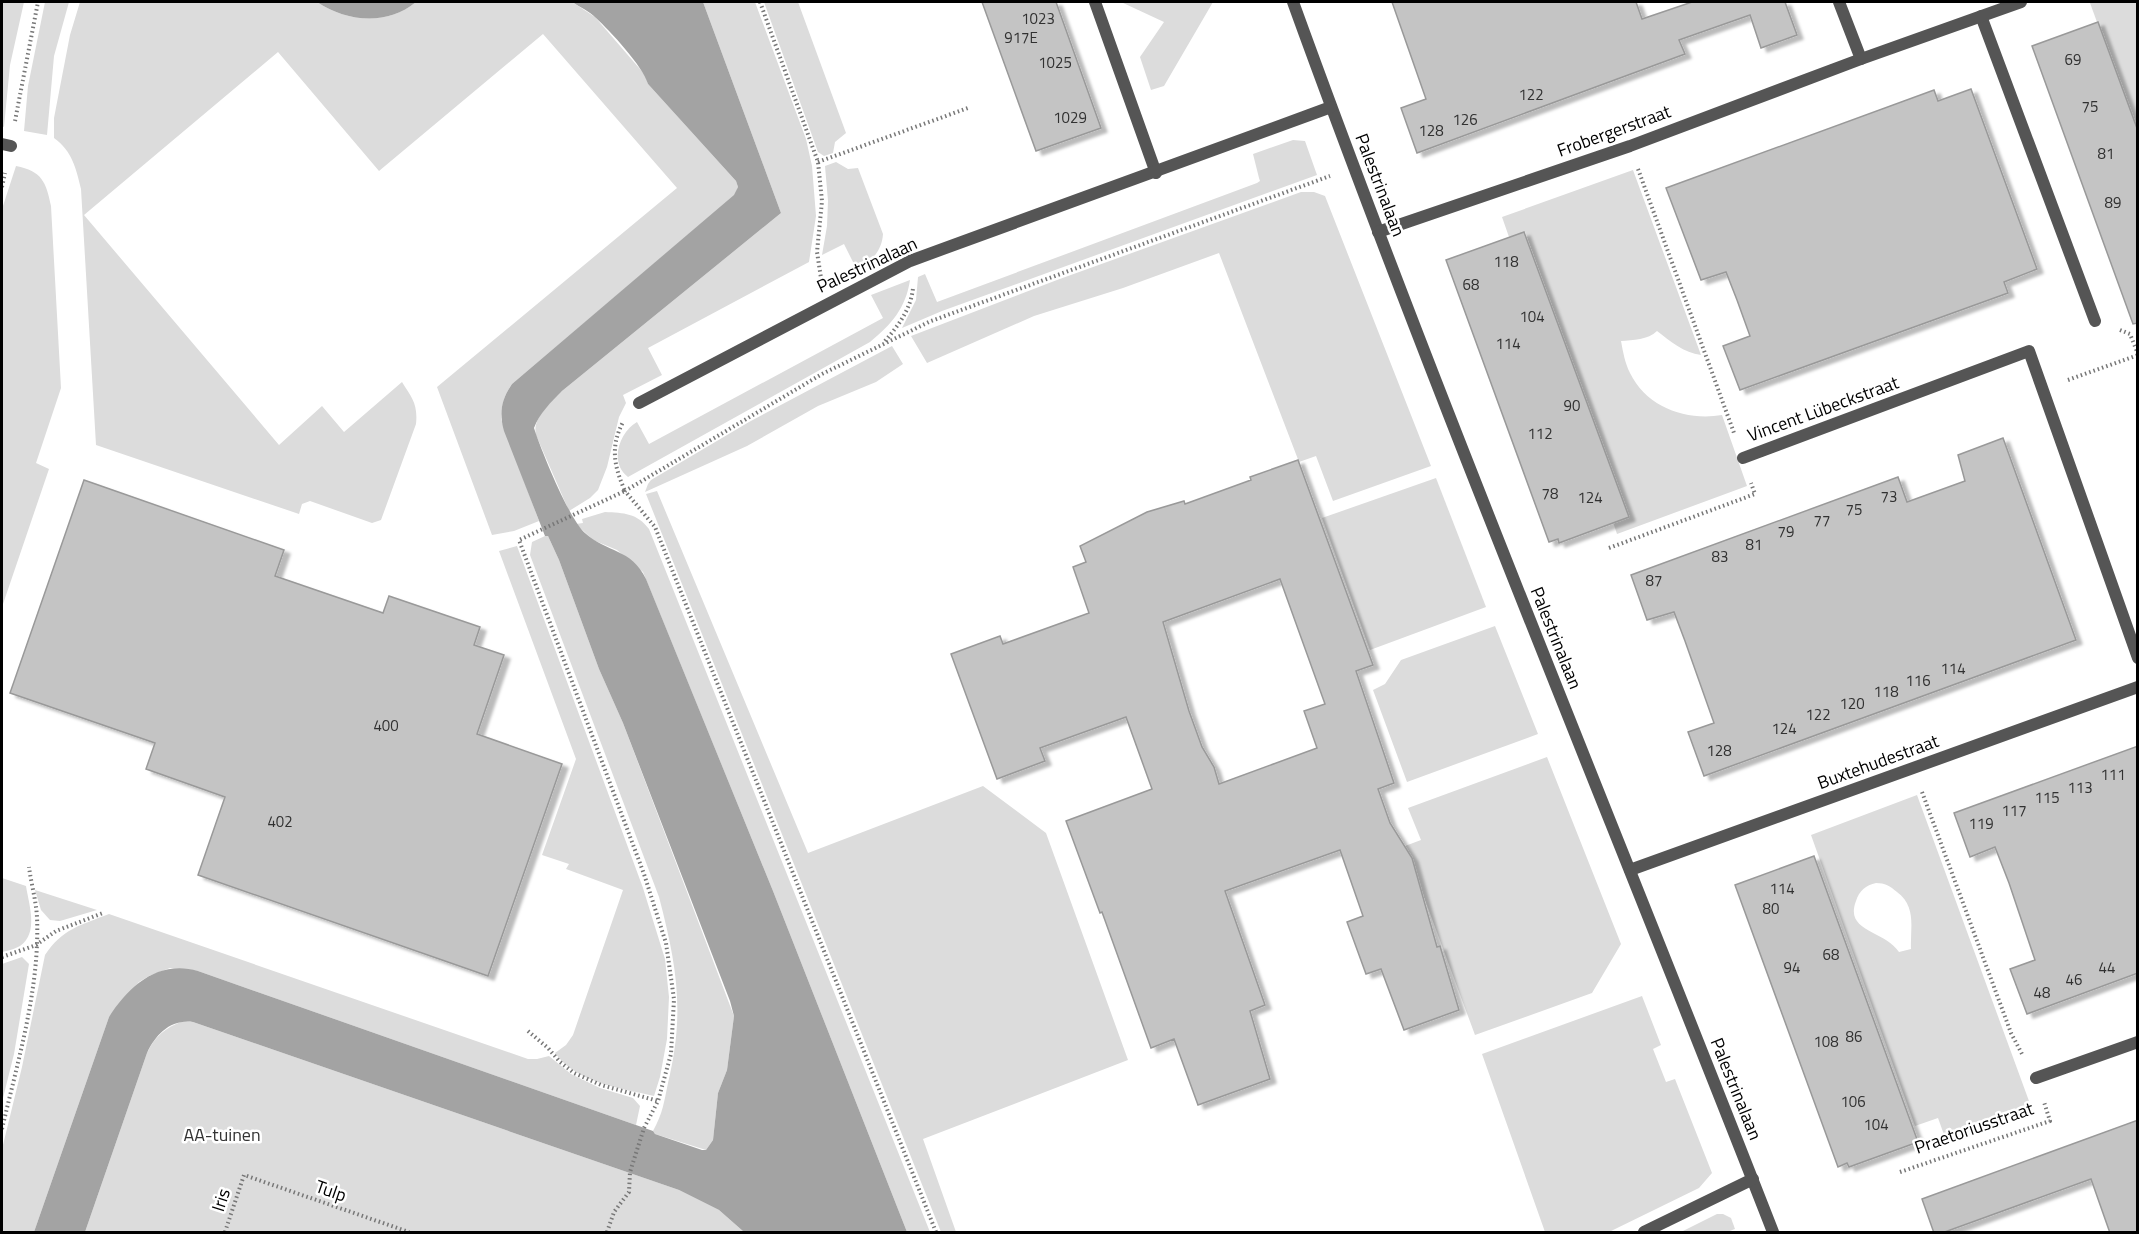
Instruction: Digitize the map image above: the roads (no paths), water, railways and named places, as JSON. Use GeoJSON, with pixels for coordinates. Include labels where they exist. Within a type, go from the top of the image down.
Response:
{"type":"FeatureCollection","features":[{"type":"Feature","properties":{"kind":"street"},"geometry":{"type":"LineString","coordinates":[[1095,2],[1156,172]]}},
{"type":"Feature","properties":{"kind":"street","name":"Palestrinalaan"},"geometry":{"type":"LineString","coordinates":[[1293,2],[1378,232],[1514,583],[1773,1233]]}},
{"type":"Feature","properties":{"kind":"street"},"geometry":{"type":"LineString","coordinates":[[1839,2],[1861,59]]}},
{"type":"Feature","properties":{"kind":"street","name":"Frobergerstraat"},"geometry":{"type":"LineString","coordinates":[[1378,232],[1630,146],[1861,59],[2021,2]]}},
{"type":"Feature","properties":{"kind":"street"},"geometry":{"type":"LineString","coordinates":[[1981,16],[2095,321]]}},
{"type":"Feature","properties":{"kind":"street","name":"Palestrinalaan"},"geometry":{"type":"LineString","coordinates":[[639,403],[910,261],[1331,107]]}},
{"type":"Feature","properties":{"kind":"street","name":"Vincent Lübeckstraat"},"geometry":{"type":"LineString","coordinates":[[1743,458],[2029,351],[2138,658]]}},
{"type":"Feature","properties":{"kind":"street","name":"Buxtehudestraat"},"geometry":{"type":"LineString","coordinates":[[1630,870],[2138,687]]}},
{"type":"Feature","properties":{"kind":"street","name":"Praetoriusstraat"},"geometry":{"type":"LineString","coordinates":[[2036,1078],[2138,1042]]}},
{"type":"Feature","properties":{"kind":"street"},"geometry":{"type":"LineString","coordinates":[[1644,1233],[1753,1179]]}},
{"type":"Feature","properties":{"kind":"park label","name":"AA-tuinen"},"geometry":{"type":"Point","coordinates":[222,1135]}}]}
